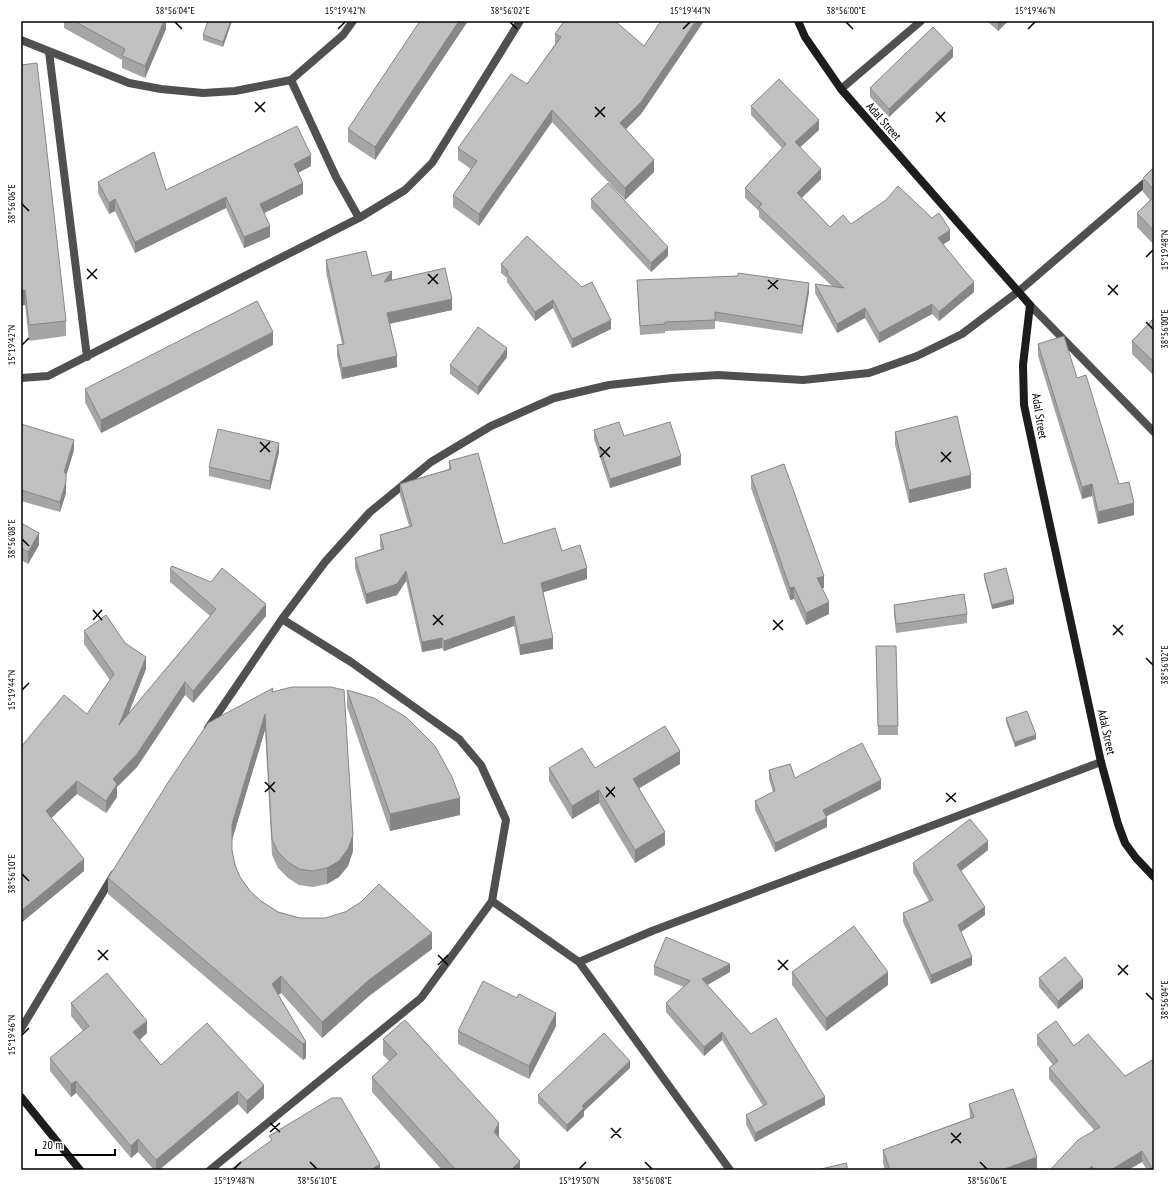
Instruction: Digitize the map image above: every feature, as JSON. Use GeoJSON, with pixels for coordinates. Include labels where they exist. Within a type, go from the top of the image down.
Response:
{"type":"FeatureCollection","features":[{"type":"Feature","properties":{"kind":"street"},"geometry":{"type":"LineString","coordinates":[[21,40],[129,83],[161,89],[203,93],[235,91],[291,80],[343,35],[353,21]]}},
{"type":"Feature","properties":{"kind":"street"},"geometry":{"type":"LineString","coordinates":[[21,378],[48,376],[87,357],[359,218],[405,190],[432,163],[520,21]]}},
{"type":"Feature","properties":{"kind":"street","name":"Adal Street"},"geometry":{"type":"LineString","coordinates":[[798,21],[805,37],[841,90],[1030,304],[1023,365],[1024,405],[1101,762],[1118,824],[1125,843],[1136,858],[1154,877]]}},
{"type":"Feature","properties":{"kind":"street"},"geometry":{"type":"LineString","coordinates":[[841,90],[921,21]]}},
{"type":"Feature","properties":{"kind":"street"},"geometry":{"type":"LineString","coordinates":[[49,52],[87,357]]}},
{"type":"Feature","properties":{"kind":"street"},"geometry":{"type":"LineString","coordinates":[[291,80],[336,176],[359,218]]}},
{"type":"Feature","properties":{"kind":"street"},"geometry":{"type":"LineString","coordinates":[[201,738],[282,619],[325,562],[370,512],[431,462],[491,426],[554,398],[609,384],[718,375],[803,380],[869,373],[917,356],[962,334],[1019,291],[1154,175]]}},
{"type":"Feature","properties":{"kind":"street"},"geometry":{"type":"LineString","coordinates":[[1030,304],[1154,432]]}},
{"type":"Feature","properties":{"kind":"street"},"geometry":{"type":"LineString","coordinates":[[210,1170],[421,998],[492,901],[506,820],[482,765],[459,739],[357,666],[282,619]]}},
{"type":"Feature","properties":{"kind":"street"},"geometry":{"type":"LineString","coordinates":[[579,962],[652,931],[1101,762]]}},
{"type":"Feature","properties":{"kind":"street"},"geometry":{"type":"LineString","coordinates":[[21,1029],[116,869]]}},
{"type":"Feature","properties":{"kind":"street"},"geometry":{"type":"LineString","coordinates":[[492,901],[579,962],[730,1170]]}},
{"type":"Feature","properties":{"kind":"street"},"geometry":{"type":"LineString","coordinates":[[21,1097],[80,1170]]}},
{"type":"Feature","properties":{"kind":"building"},"geometry":{"type":"Polygon","coordinates":[[[74,21],[164,21],[145,66],[122,56],[125,49],[74,21]]]}},
{"type":"Feature","properties":{"kind":"building"},"geometry":{"type":"Polygon","coordinates":[[[208,21],[231,21],[223,42],[203,35],[208,21]]]}},
{"type":"Feature","properties":{"kind":"building"},"geometry":{"type":"Polygon","coordinates":[[[420,21],[459,21],[375,147],[348,129],[420,21]]]}},
{"type":"Feature","properties":{"kind":"building"},"geometry":{"type":"Polygon","coordinates":[[[564,21],[615,21],[644,46],[661,21],[696,21],[641,102],[620,123],[654,160],[625,188],[552,110],[479,214],[453,195],[477,161],[458,148],[511,74],[527,84],[561,37],[555,34],[564,21]]]}},
{"type":"Feature","properties":{"kind":"building"},"geometry":{"type":"Polygon","coordinates":[[[933,27],[953,48],[889,109],[870,88],[933,27]]]}},
{"type":"Feature","properties":{"kind":"building"},"geometry":{"type":"Polygon","coordinates":[[[37,63],[66,321],[29,325],[25,290],[21,290],[21,65],[37,63]]]}},
{"type":"Feature","properties":{"kind":"building"},"geometry":{"type":"Polygon","coordinates":[[[779,79],[819,120],[795,142],[821,169],[797,193],[830,227],[843,215],[851,224],[886,200],[898,186],[932,218],[939,213],[950,230],[938,238],[974,282],[939,312],[932,304],[879,333],[865,308],[837,324],[815,284],[844,288],[759,207],[762,204],[745,188],[786,144],[751,106],[779,79]]]}},
{"type":"Feature","properties":{"kind":"building"},"geometry":{"type":"Polygon","coordinates":[[[297,126],[311,155],[294,164],[303,183],[260,204],[270,226],[244,237],[226,197],[135,242],[115,199],[109,203],[98,182],[154,152],[166,190],[297,126]]]}},
{"type":"Feature","properties":{"kind":"building"},"geometry":{"type":"Polygon","coordinates":[[[1154,167],[1154,190],[1143,178],[1154,167]]]}},
{"type":"Feature","properties":{"kind":"building"},"geometry":{"type":"Polygon","coordinates":[[[608,183],[668,247],[651,263],[591,199],[608,183]]]}},
{"type":"Feature","properties":{"kind":"building"},"geometry":{"type":"Polygon","coordinates":[[[1154,197],[1154,231],[1137,213],[1154,197]]]}},
{"type":"Feature","properties":{"kind":"building"},"geometry":{"type":"Polygon","coordinates":[[[527,236],[582,287],[592,282],[611,320],[572,339],[553,300],[535,312],[507,273],[508,271],[501,264],[527,236]]]}},
{"type":"Feature","properties":{"kind":"building"},"geometry":{"type":"Polygon","coordinates":[[[366,251],[372,276],[392,271],[384,282],[445,268],[452,299],[387,313],[397,356],[342,368],[337,345],[344,344],[326,260],[366,251]]]}},
{"type":"Feature","properties":{"kind":"building"},"geometry":{"type":"Polygon","coordinates":[[[738,273],[809,283],[802,326],[715,312],[715,320],[665,322],[665,324],[640,326],[637,280],[738,276],[738,273]]]}},
{"type":"Feature","properties":{"kind":"building"},"geometry":{"type":"Polygon","coordinates":[[[257,301],[273,332],[101,420],[85,389],[257,301]]]}},
{"type":"Feature","properties":{"kind":"building"},"geometry":{"type":"Polygon","coordinates":[[[1154,318],[1154,362],[1132,341],[1154,318]]]}},
{"type":"Feature","properties":{"kind":"building"},"geometry":{"type":"Polygon","coordinates":[[[478,327],[507,348],[478,387],[450,365],[478,327]]]}},
{"type":"Feature","properties":{"kind":"building"},"geometry":{"type":"Polygon","coordinates":[[[1064,336],[1077,378],[1086,375],[1119,484],[1129,482],[1134,503],[1098,512],[1092,484],[1082,487],[1038,344],[1064,336]]]}},
{"type":"Feature","properties":{"kind":"building"},"geometry":{"type":"Polygon","coordinates":[[[957,416],[971,475],[909,490],[895,432],[957,416]]]}},
{"type":"Feature","properties":{"kind":"building"},"geometry":{"type":"Polygon","coordinates":[[[619,422],[624,436],[670,422],[681,456],[610,479],[594,430],[619,422]]]}},
{"type":"Feature","properties":{"kind":"building"},"geometry":{"type":"Polygon","coordinates":[[[21,424],[74,440],[64,472],[66,473],[66,482],[60,502],[21,490],[21,424]]]}},
{"type":"Feature","properties":{"kind":"building"},"geometry":{"type":"Polygon","coordinates":[[[218,429],[279,443],[270,481],[209,467],[218,429]]]}},
{"type":"Feature","properties":{"kind":"building"},"geometry":{"type":"Polygon","coordinates":[[[478,453],[503,544],[555,528],[562,551],[580,545],[587,568],[541,583],[553,638],[520,645],[514,616],[444,641],[442,638],[422,642],[406,571],[397,584],[366,594],[355,558],[384,549],[380,535],[412,526],[400,484],[451,469],[449,461],[478,453]]]}},
{"type":"Feature","properties":{"kind":"building"},"geometry":{"type":"Polygon","coordinates":[[[784,464],[824,576],[817,578],[829,602],[806,613],[794,587],[790,588],[751,476],[784,464]]]}},
{"type":"Feature","properties":{"kind":"building"},"geometry":{"type":"Polygon","coordinates":[[[21,523],[39,533],[28,552],[21,548],[21,523]]]}},
{"type":"Feature","properties":{"kind":"building"},"geometry":{"type":"Polygon","coordinates":[[[172,566],[211,582],[222,568],[266,604],[193,691],[185,682],[137,754],[113,779],[117,784],[106,801],[77,781],[46,811],[84,859],[21,911],[21,747],[64,695],[87,714],[114,674],[84,631],[106,615],[125,643],[146,657],[119,725],[216,609],[170,569],[172,566]]]}},
{"type":"Feature","properties":{"kind":"building"},"geometry":{"type":"Polygon","coordinates":[[[1006,568],[1014,599],[992,605],[984,574],[1006,568]]]}},
{"type":"Feature","properties":{"kind":"building"},"geometry":{"type":"Polygon","coordinates":[[[964,594],[967,614],[896,624],[894,605],[964,594]]]}},
{"type":"Feature","properties":{"kind":"building"},"geometry":{"type":"Polygon","coordinates":[[[876,646],[896,646],[898,726],[878,726],[876,646]]]}},
{"type":"Feature","properties":{"kind":"building"},"geometry":{"type":"Polygon","coordinates":[[[292,687],[331,687],[344,690],[353,835],[348,849],[339,861],[327,868],[313,871],[299,869],[288,862],[278,852],[272,839],[265,714],[232,824],[232,850],[235,865],[240,877],[250,891],[261,901],[278,912],[300,918],[325,918],[345,912],[361,902],[379,884],[432,933],[369,980],[322,1022],[281,976],[272,984],[306,1042],[303,1044],[108,878],[169,781],[208,723],[273,688],[272,692],[292,687]]]}},
{"type":"Feature","properties":{"kind":"building"},"geometry":{"type":"Polygon","coordinates":[[[347,690],[374,698],[406,717],[435,746],[452,777],[460,798],[390,814],[347,690]]]}},
{"type":"Feature","properties":{"kind":"building"},"geometry":{"type":"Polygon","coordinates":[[[1027,711],[1036,735],[1015,742],[1006,718],[1027,711]]]}},
{"type":"Feature","properties":{"kind":"building"},"geometry":{"type":"Polygon","coordinates":[[[665,726],[680,751],[633,779],[665,832],[635,850],[599,790],[572,806],[549,768],[582,748],[595,768],[665,726]]]}},
{"type":"Feature","properties":{"kind":"building"},"geometry":{"type":"Polygon","coordinates":[[[862,743],[881,780],[823,810],[827,818],[775,843],[755,801],[775,791],[769,770],[790,764],[795,778],[862,743]]]}},
{"type":"Feature","properties":{"kind":"building"},"geometry":{"type":"Polygon","coordinates":[[[970,819],[988,841],[957,865],[985,907],[958,925],[972,957],[931,975],[903,913],[933,900],[913,863],[970,819]]]}},
{"type":"Feature","properties":{"kind":"building"},"geometry":{"type":"Polygon","coordinates":[[[854,926],[888,972],[826,1018],[792,972],[854,926]]]}},
{"type":"Feature","properties":{"kind":"building"},"geometry":{"type":"Polygon","coordinates":[[[666,937],[730,964],[702,979],[751,1034],[776,1018],[825,1097],[755,1133],[746,1115],[767,1104],[722,1032],[704,1047],[666,1003],[690,981],[654,966],[666,937]]]}},
{"type":"Feature","properties":{"kind":"building"},"geometry":{"type":"Polygon","coordinates":[[[1065,957],[1083,979],[1058,1001],[1039,978],[1065,957]]]}},
{"type":"Feature","properties":{"kind":"building"},"geometry":{"type":"Polygon","coordinates":[[[107,973],[147,1021],[133,1032],[161,1065],[207,1023],[264,1085],[247,1101],[238,1091],[156,1160],[138,1139],[131,1146],[76,1081],[71,1084],[50,1058],[89,1026],[71,1003],[107,973]]]}},
{"type":"Feature","properties":{"kind":"building"},"geometry":{"type":"Polygon","coordinates":[[[483,981],[517,998],[519,994],[556,1013],[529,1066],[458,1031],[483,981]]]}},
{"type":"Feature","properties":{"kind":"building"},"geometry":{"type":"Polygon","coordinates":[[[405,1020],[499,1123],[494,1132],[520,1161],[511,1170],[456,1170],[372,1077],[397,1054],[383,1039],[405,1020]]]}},
{"type":"Feature","properties":{"kind":"building"},"geometry":{"type":"Polygon","coordinates":[[[1056,1021],[1074,1046],[1088,1034],[1125,1076],[1154,1059],[1154,1170],[1142,1151],[1111,1170],[1094,1170],[1092,1166],[1088,1170],[1050,1170],[1078,1140],[1100,1127],[1049,1068],[1058,1061],[1037,1035],[1056,1021]]]}},
{"type":"Feature","properties":{"kind":"building"},"geometry":{"type":"Polygon","coordinates":[[[604,1033],[630,1061],[582,1106],[584,1108],[567,1125],[538,1095],[604,1033]]]}},
{"type":"Feature","properties":{"kind":"building"},"geometry":{"type":"Polygon","coordinates":[[[1013,1089],[1037,1157],[1002,1170],[890,1170],[883,1150],[974,1117],[969,1104],[1013,1089]]]}},
{"type":"Feature","properties":{"kind":"building"},"geometry":{"type":"Polygon","coordinates":[[[332,1098],[341,1098],[380,1164],[371,1170],[230,1170],[272,1140],[269,1136],[332,1098]]]}},
{"type":"Feature","properties":{"kind":"building"},"geometry":{"type":"Polygon","coordinates":[[[846,1163],[848,1170],[817,1170],[846,1163]]]}}]}
